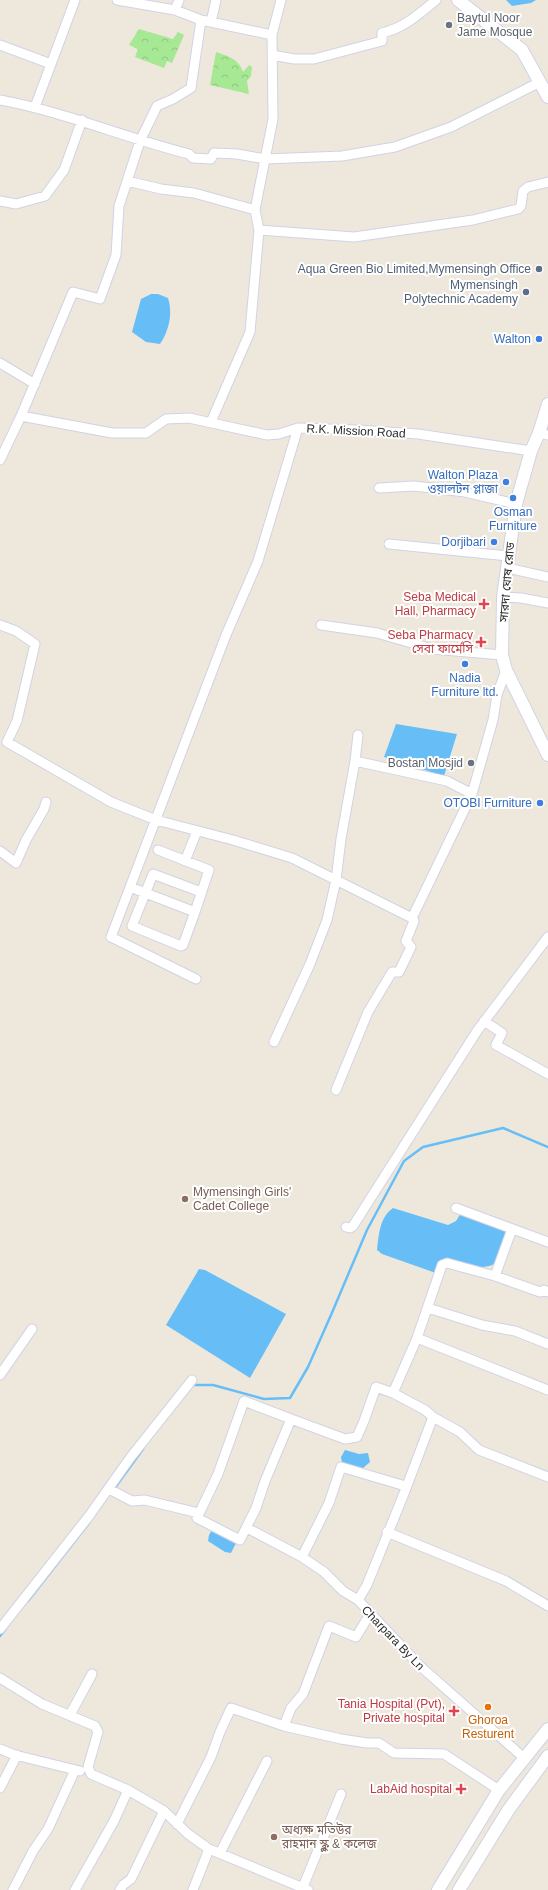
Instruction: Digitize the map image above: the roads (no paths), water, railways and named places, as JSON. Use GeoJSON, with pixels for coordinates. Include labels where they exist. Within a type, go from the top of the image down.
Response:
{"type":"FeatureCollection","features":[{"type":"Feature","properties":{"kind":"main road"},"geometry":{"type":"LineString","coordinates":[[458,0],[522,50],[548,97]]}},
{"type":"Feature","properties":{"kind":"main road","name":"সারদা ঘোষ রোড"},"geometry":{"type":"LineString","coordinates":[[548,404],[544,434],[531,451],[516,504],[503,597],[502,655],[506,670],[548,756]]}},
{"type":"Feature","properties":{"kind":"main road"},"geometry":{"type":"LineString","coordinates":[[438,1890],[499,1790],[548,1729]]}},
{"type":"Feature","properties":{"kind":"main road"},"geometry":{"type":"LineString","coordinates":[[459,1890],[509,1809],[548,1756]]}},
{"type":"Feature","properties":{"kind":"street"},"geometry":{"type":"LineString","coordinates":[[36,107],[75,0]]}},
{"type":"Feature","properties":{"kind":"street"},"geometry":{"type":"LineString","coordinates":[[117,0],[175,10],[201,20],[272,35]]}},
{"type":"Feature","properties":{"kind":"street"},"geometry":{"type":"LineString","coordinates":[[175,10],[179,0]]}},
{"type":"Feature","properties":{"kind":"street"},"geometry":{"type":"LineString","coordinates":[[210,22],[216,0]]}},
{"type":"Feature","properties":{"kind":"street"},"geometry":{"type":"LineString","coordinates":[[211,422],[250,332],[259,230],[255,210],[273,119],[272,35],[281,0]]}},
{"type":"Feature","properties":{"kind":"street"},"geometry":{"type":"LineString","coordinates":[[272,55],[294,59],[314,59],[382,41],[381,34],[395,30],[412,20],[436,0]]}},
{"type":"Feature","properties":{"kind":"street"},"geometry":{"type":"LineString","coordinates":[[0,460],[35,384],[73,292],[100,299],[116,255],[119,206],[126,180],[140,141],[157,106],[173,99],[191,88],[201,20]]}},
{"type":"Feature","properties":{"kind":"street"},"geometry":{"type":"LineString","coordinates":[[0,45],[51,64]]}},
{"type":"Feature","properties":{"kind":"street"},"geometry":{"type":"LineString","coordinates":[[0,100],[36,107],[82,120],[140,141],[189,154],[193,158],[211,159],[214,154],[238,154],[265,159],[342,156],[395,147],[451,127],[540,82]]}},
{"type":"Feature","properties":{"kind":"street"},"geometry":{"type":"LineString","coordinates":[[0,201],[16,204],[45,196],[64,170],[82,120]]}},
{"type":"Feature","properties":{"kind":"street"},"geometry":{"type":"LineString","coordinates":[[126,180],[161,189],[194,193],[255,210]]}},
{"type":"Feature","properties":{"kind":"street"},"geometry":{"type":"LineString","coordinates":[[259,230],[354,237],[473,220],[518,209],[521,206],[523,191],[528,187],[548,182]]}},
{"type":"Feature","properties":{"kind":"street"},"geometry":{"type":"LineString","coordinates":[[0,363],[35,384]]}},
{"type":"Feature","properties":{"kind":"street","name":"R.K. Mission Road"},"geometry":{"type":"LineString","coordinates":[[21,416],[112,433],[146,433],[166,419],[189,418],[267,435],[279,434],[298,428],[358,430],[418,434],[531,451]]}},
{"type":"Feature","properties":{"kind":"street"},"geometry":{"type":"LineString","coordinates":[[196,979],[111,937],[226,635],[258,561],[298,428]]}},
{"type":"Feature","properties":{"kind":"street"},"geometry":{"type":"LineString","coordinates":[[379,488],[414,486],[465,492],[516,504]]}},
{"type":"Feature","properties":{"kind":"street"},"geometry":{"type":"LineString","coordinates":[[389,544],[508,556]]}},
{"type":"Feature","properties":{"kind":"street"},"geometry":{"type":"LineString","coordinates":[[507,568],[548,577]]}},
{"type":"Feature","properties":{"kind":"street"},"geometry":{"type":"LineString","coordinates":[[503,597],[548,603]]}},
{"type":"Feature","properties":{"kind":"street"},"geometry":{"type":"LineString","coordinates":[[0,625],[16,631],[35,644],[17,721],[4,745],[111,802],[156,820],[292,858],[412,918]]}},
{"type":"Feature","properties":{"kind":"street"},"geometry":{"type":"LineString","coordinates":[[321,625],[377,633],[432,649],[502,655]]}},
{"type":"Feature","properties":{"kind":"street"},"geometry":{"type":"LineString","coordinates":[[336,1090],[368,1012],[392,972],[399,972],[411,947],[406,941],[414,922],[412,918],[472,794],[493,720],[497,695],[506,670]]}},
{"type":"Feature","properties":{"kind":"street"},"geometry":{"type":"LineString","coordinates":[[274,1042],[310,964],[327,920],[336,880],[340,839],[355,761],[358,735]]}},
{"type":"Feature","properties":{"kind":"street"},"geometry":{"type":"LineString","coordinates":[[355,761],[447,781],[472,794]]}},
{"type":"Feature","properties":{"kind":"street"},"geometry":{"type":"LineString","coordinates":[[0,851],[16,863],[26,840],[44,810],[46,802]]}},
{"type":"Feature","properties":{"kind":"street"},"geometry":{"type":"LineString","coordinates":[[185,861],[197,831]]}},
{"type":"Feature","properties":{"kind":"street"},"geometry":{"type":"LineString","coordinates":[[158,850],[209,870],[195,912],[183,945],[181,946],[132,926],[154,874],[201,892]]}},
{"type":"Feature","properties":{"kind":"street"},"geometry":{"type":"LineString","coordinates":[[130,887],[195,912]]}},
{"type":"Feature","properties":{"kind":"street"},"geometry":{"type":"LineString","coordinates":[[346,1227],[350,1228],[353,1226],[387,1175],[440,1087],[484,1021],[548,937]]}},
{"type":"Feature","properties":{"kind":"street"},"geometry":{"type":"LineString","coordinates":[[484,1021],[502,1033],[496,1045],[548,1074]]}},
{"type":"Feature","properties":{"kind":"street"},"geometry":{"type":"LineString","coordinates":[[456,1208],[548,1242]]}},
{"type":"Feature","properties":{"kind":"street"},"geometry":{"type":"LineString","coordinates":[[495,1276],[512,1229]]}},
{"type":"Feature","properties":{"kind":"street"},"geometry":{"type":"LineString","coordinates":[[393,1393],[417,1338],[442,1265],[447,1263],[495,1276],[540,1292],[544,1290],[548,1292]]}},
{"type":"Feature","properties":{"kind":"street"},"geometry":{"type":"LineString","coordinates":[[428,1308],[482,1325],[515,1332],[548,1344]]}},
{"type":"Feature","properties":{"kind":"street"},"geometry":{"type":"LineString","coordinates":[[0,1375],[32,1329]]}},
{"type":"Feature","properties":{"kind":"street"},"geometry":{"type":"LineString","coordinates":[[417,1338],[548,1390]]}},
{"type":"Feature","properties":{"kind":"street"},"geometry":{"type":"LineString","coordinates":[[0,1629],[109,1489],[130,1458],[192,1380]]}},
{"type":"Feature","properties":{"kind":"street"},"geometry":{"type":"LineString","coordinates":[[290,1419],[247,1528],[240,1540],[197,1518],[218,1474],[244,1401],[345,1439],[357,1437],[376,1387],[393,1393],[425,1410],[433,1417],[460,1432],[479,1450],[548,1477]]}},
{"type":"Feature","properties":{"kind":"street","name":"Charpara By Ln"},"geometry":{"type":"LineString","coordinates":[[433,1417],[367,1585],[358,1600],[420,1666],[524,1758]]}},
{"type":"Feature","properties":{"kind":"street"},"geometry":{"type":"LineString","coordinates":[[302,1557],[329,1503],[341,1467],[402,1485]]}},
{"type":"Feature","properties":{"kind":"street"},"geometry":{"type":"LineString","coordinates":[[109,1489],[132,1501],[145,1500],[199,1513]]}},
{"type":"Feature","properties":{"kind":"street"},"geometry":{"type":"LineString","coordinates":[[247,1528],[302,1557],[324,1572],[343,1591],[358,1600]]}},
{"type":"Feature","properties":{"kind":"street"},"geometry":{"type":"LineString","coordinates":[[388,1532],[506,1581],[548,1606]]}},
{"type":"Feature","properties":{"kind":"street"},"geometry":{"type":"LineString","coordinates":[[284,1726],[291,1708],[303,1694],[329,1626],[356,1637],[370,1614]]}},
{"type":"Feature","properties":{"kind":"street"},"geometry":{"type":"LineString","coordinates":[[70,1715],[92,1674]]}},
{"type":"Feature","properties":{"kind":"street"},"geometry":{"type":"LineString","coordinates":[[0,1678],[42,1704],[95,1726],[98,1732],[88,1767],[91,1774]]}},
{"type":"Feature","properties":{"kind":"street"},"geometry":{"type":"LineString","coordinates":[[177,1824],[211,1757],[231,1708],[284,1726],[341,1739],[367,1743],[379,1743],[394,1753],[444,1754],[499,1790]]}},
{"type":"Feature","properties":{"kind":"street"},"geometry":{"type":"LineString","coordinates":[[0,1749],[17,1755],[91,1774],[128,1790],[164,1811],[177,1824],[210,1848],[305,1889],[341,1794]]}},
{"type":"Feature","properties":{"kind":"street"},"geometry":{"type":"LineString","coordinates":[[0,1788],[17,1755]]}},
{"type":"Feature","properties":{"kind":"street"},"geometry":{"type":"LineString","coordinates":[[220,1853],[267,1761]]}},
{"type":"Feature","properties":{"kind":"street"},"geometry":{"type":"LineString","coordinates":[[13,1890],[33,1851],[48,1829],[75,1770]]}},
{"type":"Feature","properties":{"kind":"street"},"geometry":{"type":"LineString","coordinates":[[75,1890],[114,1821],[128,1790]]}},
{"type":"Feature","properties":{"kind":"street"},"geometry":{"type":"LineString","coordinates":[[120,1890],[123,1885],[131,1879],[164,1811]]}},
{"type":"Feature","properties":{"kind":"street"},"geometry":{"type":"LineString","coordinates":[[193,1890],[210,1848]]}},
{"type":"Feature","properties":{"kind":"water"},"geometry":{"type":"Polygon","coordinates":[[[506,0],[536,0],[531,3],[512,6],[506,0]]]}},
{"type":"Feature","properties":{"kind":"water"},"geometry":{"type":"Polygon","coordinates":[[[151,294],[158,294],[168,298],[170,316],[168,328],[160,344],[146,342],[132,332],[141,299],[151,294]]]}},
{"type":"Feature","properties":{"kind":"water"},"geometry":{"type":"Polygon","coordinates":[[[396,724],[457,734],[444,776],[384,757],[396,724]]]}},
{"type":"Feature","properties":{"kind":"water"},"geometry":{"type":"Polygon","coordinates":[[[393,1208],[448,1225],[456,1221],[461,1213],[503,1228],[507,1232],[498,1261],[493,1265],[473,1267],[447,1261],[436,1272],[433,1272],[382,1254],[377,1250],[380,1227],[388,1212],[393,1208]]]}},
{"type":"Feature","properties":{"kind":"water"},"geometry":{"type":"Polygon","coordinates":[[[199,1269],[205,1270],[286,1314],[250,1378],[166,1325],[199,1269]]]}},
{"type":"Feature","properties":{"kind":"water"},"geometry":{"type":"Polygon","coordinates":[[[345,1450],[359,1454],[368,1453],[370,1462],[362,1469],[342,1463],[341,1457],[345,1450]]]}},
{"type":"Feature","properties":{"kind":"water"},"geometry":{"type":"Polygon","coordinates":[[[212,1530],[236,1543],[231,1553],[225,1552],[208,1541],[212,1530]]]}},
{"type":"Feature","properties":{"kind":"waterway"},"geometry":{"type":"LineString","coordinates":[[191,1385],[213,1385],[264,1399],[290,1398],[308,1367],[367,1230],[404,1161],[423,1147],[503,1128],[548,1147]]}},
{"type":"Feature","properties":{"kind":"waterway"},"geometry":{"type":"LineString","coordinates":[[114,1489],[143,1449]]}},
{"type":"Feature","properties":{"kind":"waterway"},"geometry":{"type":"LineString","coordinates":[[28,1601],[89,1523]]}},
{"type":"Feature","properties":{"kind":"waterway"},"geometry":{"type":"LineString","coordinates":[[0,1636],[5,1630]]}},
{"type":"Feature","properties":{"kind":"place","name":"Baytul Noor Jame Mosque"},"geometry":{"type":"Point","coordinates":[449,25]}},
{"type":"Feature","properties":{"kind":"place","name":"Aqua Green Bio Limited,Mymensingh Office"},"geometry":{"type":"Point","coordinates":[539,269]}},
{"type":"Feature","properties":{"kind":"place","name":"Mymensingh Polytechnic Academy"},"geometry":{"type":"Point","coordinates":[526,292]}},
{"type":"Feature","properties":{"kind":"place","name":"Walton"},"geometry":{"type":"Point","coordinates":[539,339]}},
{"type":"Feature","properties":{"kind":"place","name":"Walton Plaza ওয়ালটন প্লাজা"},"geometry":{"type":"Point","coordinates":[506,482]}},
{"type":"Feature","properties":{"kind":"place","name":"Osman Furniture"},"geometry":{"type":"Point","coordinates":[513,498]}},
{"type":"Feature","properties":{"kind":"place","name":"Dorjibari"},"geometry":{"type":"Point","coordinates":[494,542]}},
{"type":"Feature","properties":{"kind":"place","name":"Seba Medical Hall, Pharmacy"},"geometry":{"type":"Point","coordinates":[484,604]}},
{"type":"Feature","properties":{"kind":"place","name":"Seba Pharmacy সেবা ফার্মেসি"},"geometry":{"type":"Point","coordinates":[481,642]}},
{"type":"Feature","properties":{"kind":"place","name":"Nadia Furniture ltd."},"geometry":{"type":"Point","coordinates":[465,664]}},
{"type":"Feature","properties":{"kind":"place","name":"Bostan Mosjid"},"geometry":{"type":"Point","coordinates":[471,763]}},
{"type":"Feature","properties":{"kind":"place","name":"OTOBI Furniture"},"geometry":{"type":"Point","coordinates":[540,803]}},
{"type":"Feature","properties":{"kind":"place","name":"Mymensingh Girls' Cadet College"},"geometry":{"type":"Point","coordinates":[185,1199]}},
{"type":"Feature","properties":{"kind":"place","name":"Ghoroa Resturent"},"geometry":{"type":"Point","coordinates":[488,1707]}},
{"type":"Feature","properties":{"kind":"place","name":"Tania Hospital (Pvt), Private hospital"},"geometry":{"type":"Point","coordinates":[454,1711]}},
{"type":"Feature","properties":{"kind":"place","name":"LabAid hospital"},"geometry":{"type":"Point","coordinates":[461,1789]}},
{"type":"Feature","properties":{"kind":"place","name":"অধ্যক্ষ মতিউর রাহমান স্কুল & কলেজ"},"geometry":{"type":"Point","coordinates":[274,1837]}}]}
